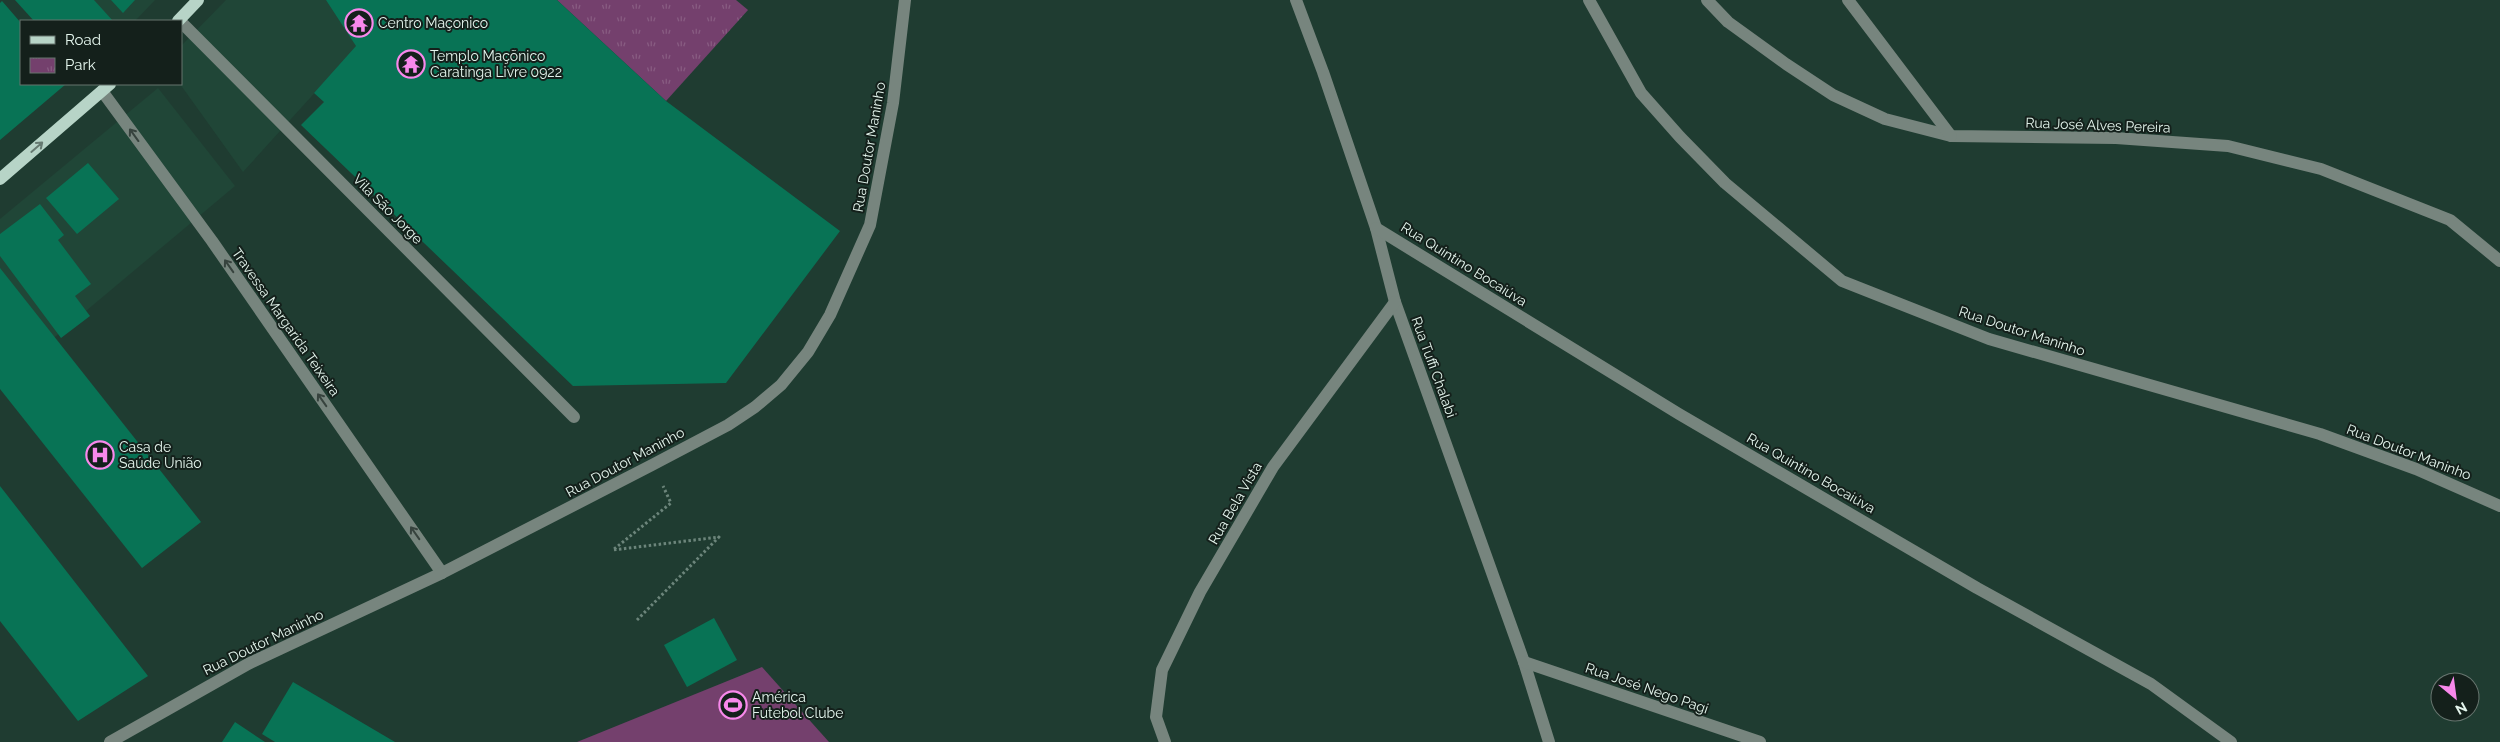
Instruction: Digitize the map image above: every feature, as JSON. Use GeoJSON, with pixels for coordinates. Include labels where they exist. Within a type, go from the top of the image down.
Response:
{"type":"FeatureCollection","features":[{"type":"Feature","properties":{"kind":"main road"},"geometry":{"type":"LineString","coordinates":[[181,20],[198,0]]}},
{"type":"Feature","properties":{"kind":"main road"},"geometry":{"type":"LineString","coordinates":[[0,179],[106,87]]}},
{"type":"Feature","properties":{"kind":"street","name":"Rua Doutor Maninho"},"geometry":{"type":"LineString","coordinates":[[110,742],[248,664],[442,573],[728,425],[755,407],[781,385],[808,352],[830,315],[870,225],[893,103],[904,0]]}},
{"type":"Feature","properties":{"kind":"street","name":"Rua Tuffi Chalabi"},"geometry":{"type":"LineString","coordinates":[[1296,0],[1323,72],[1376,228],[1395,302],[1524,662],[1549,742]]}},
{"type":"Feature","properties":{"kind":"street","name":"Rua Doutor Maninho"},"geometry":{"type":"LineString","coordinates":[[1589,0],[1641,93],[1680,137],[1725,183],[1842,281],[1989,339],[2320,434],[2416,469],[2500,506]]}},
{"type":"Feature","properties":{"kind":"street","name":"Rua José Alves Pereira"},"geometry":{"type":"LineString","coordinates":[[1707,0],[1728,22],[1833,94],[1885,118],[1951,136],[2116,138],[2228,146],[2321,169],[2450,220],[2500,261]]}},
{"type":"Feature","properties":{"kind":"street"},"geometry":{"type":"LineString","coordinates":[[1848,0],[1951,136]]}},
{"type":"Feature","properties":{"kind":"street","name":"Vila São Jorge"},"geometry":{"type":"LineString","coordinates":[[182,23],[574,418]]}},
{"type":"Feature","properties":{"kind":"street","name":"Travessa Margarida Teixeira"},"geometry":{"type":"LineString","coordinates":[[106,87],[442,573]]}},
{"type":"Feature","properties":{"kind":"street","name":"Rua Quintino Bocaiúva"},"geometry":{"type":"LineString","coordinates":[[1376,228],[1679,414],[1977,588],[2151,684],[2231,742]]}},
{"type":"Feature","properties":{"kind":"street","name":"Rua Bela Vista"},"geometry":{"type":"LineString","coordinates":[[1165,742],[1156,716],[1162,670],[1200,592],[1273,467],[1395,302]]}},
{"type":"Feature","properties":{"kind":"street","name":"Rua José Nego Pagi"},"geometry":{"type":"LineString","coordinates":[[1524,662],[1760,742]]}},
{"type":"Feature","properties":{"kind":"path"},"geometry":{"type":"LineString","coordinates":[[637,620],[719,537],[614,550],[671,503],[652,465]]}},
{"type":"Feature","properties":{"kind":"shaded area"},"geometry":{"type":"Polygon","coordinates":[[[79,0],[155,0],[136,20],[96,20],[79,0]]]}},
{"type":"Feature","properties":{"kind":"shaded area"},"geometry":{"type":"Polygon","coordinates":[[[226,0],[399,0],[243,172],[181,85],[182,45],[226,0]]]}},
{"type":"Feature","properties":{"kind":"shaded area"},"geometry":{"type":"Polygon","coordinates":[[[158,88],[235,186],[0,383],[0,219],[158,88]]]}},
{"type":"Feature","properties":{"kind":"green space"},"geometry":{"type":"Polygon","coordinates":[[[557,0],[736,0],[748,10],[666,101],[557,0]]]}},
{"type":"Feature","properties":{"kind":"green space","name":"América Futebol Clube"},"geometry":{"type":"Polygon","coordinates":[[[762,667],[829,742],[577,742],[762,667]]]}},
{"type":"Feature","properties":{"kind":"building"},"geometry":{"type":"Polygon","coordinates":[[[15,0],[94,0],[112,20],[33,20],[15,0]]]}},
{"type":"Feature","properties":{"kind":"building"},"geometry":{"type":"Polygon","coordinates":[[[111,0],[135,0],[123,13],[111,0]]]}},
{"type":"Feature","properties":{"kind":"building"},"geometry":{"type":"Polygon","coordinates":[[[326,0],[557,0],[666,101],[840,231],[726,383],[573,386],[301,125],[324,102],[314,93],[356,46],[326,0]]]}},
{"type":"Feature","properties":{"kind":"building"},"geometry":{"type":"Polygon","coordinates":[[[2,1],[20,22],[20,85],[65,85],[0,140],[0,3],[2,1]]]}},
{"type":"Feature","properties":{"kind":"building"},"geometry":{"type":"Polygon","coordinates":[[[88,163],[119,199],[77,234],[46,198],[88,163]]]}},
{"type":"Feature","properties":{"kind":"building"},"geometry":{"type":"Polygon","coordinates":[[[40,204],[64,235],[58,240],[91,284],[75,296],[90,316],[61,338],[0,256],[0,234],[40,204]]]}},
{"type":"Feature","properties":{"kind":"building","name":"Casa de Saúde União"},"geometry":{"type":"Polygon","coordinates":[[[0,268],[201,522],[142,568],[0,389],[0,268]]]}},
{"type":"Feature","properties":{"kind":"building"},"geometry":{"type":"Polygon","coordinates":[[[0,486],[148,676],[78,721],[0,621],[0,486]]]}},
{"type":"Feature","properties":{"kind":"building"},"geometry":{"type":"Polygon","coordinates":[[[714,618],[737,660],[687,687],[664,645],[714,618]]]}},
{"type":"Feature","properties":{"kind":"building"},"geometry":{"type":"Polygon","coordinates":[[[293,682],[395,742],[275,742],[262,734],[293,682]]]}},
{"type":"Feature","properties":{"kind":"building"},"geometry":{"type":"Polygon","coordinates":[[[235,722],[265,742],[222,742],[235,722]]]}},
{"type":"Feature","properties":{"kind":"place","name":"Centro Maçonico"},"geometry":{"type":"Point","coordinates":[359,23]}},
{"type":"Feature","properties":{"kind":"place","name":"Templo Maçõnico Caratinga Livre 0922"},"geometry":{"type":"Point","coordinates":[411,64]}},
{"type":"Feature","properties":{"kind":"place","name":"Casa de Saúde União"},"geometry":{"type":"Point","coordinates":[100,455]}},
{"type":"Feature","properties":{"kind":"place","name":"América Futebol Clube"},"geometry":{"type":"Point","coordinates":[733,705]}}]}
